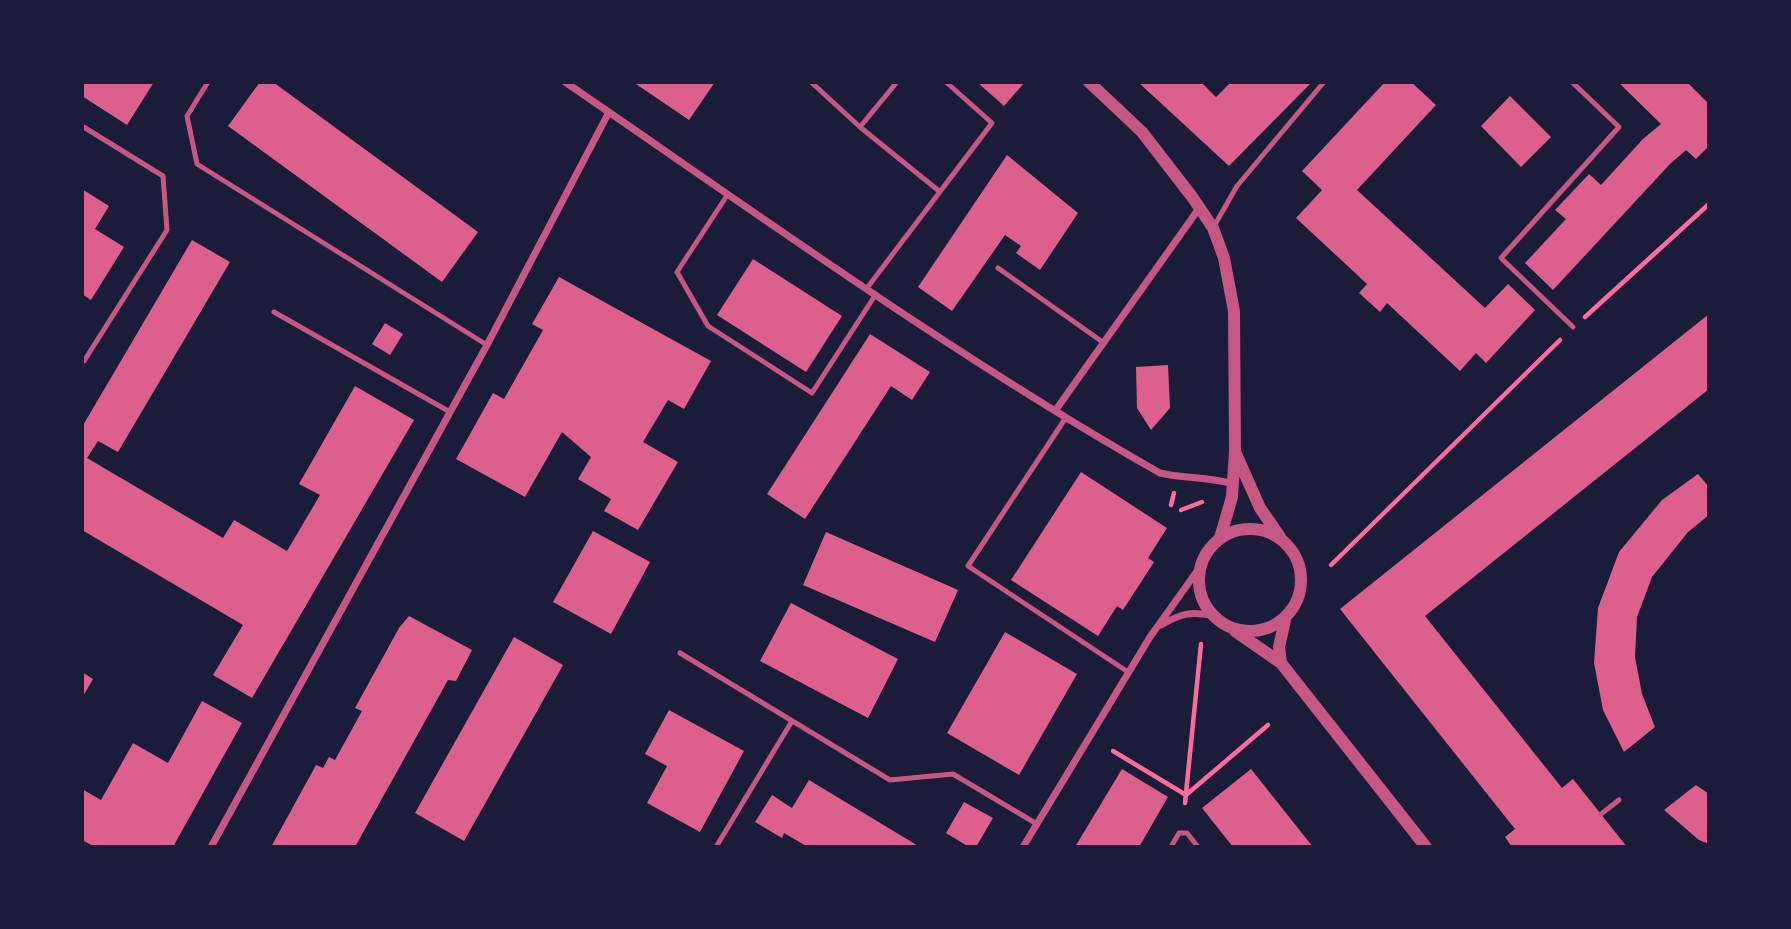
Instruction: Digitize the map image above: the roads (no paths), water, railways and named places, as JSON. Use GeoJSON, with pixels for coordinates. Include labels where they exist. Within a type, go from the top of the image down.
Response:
{"type":"FeatureCollection","features":[{"type":"Feature","properties":{"kind":"street"},"geometry":{"type":"LineString","coordinates":[[565,82],[1065,419],[1160,473],[1178,478],[1220,480],[1232,484]]}},
{"type":"Feature","properties":{"kind":"street"},"geometry":{"type":"LineString","coordinates":[[1089,82],[1142,132],[1200,207],[1213,228],[1224,258],[1234,311],[1235,451],[1231,497],[1220,538]]}},
{"type":"Feature","properties":{"kind":"street"},"geometry":{"type":"LineString","coordinates":[[211,847],[487,345],[609,112]]}},
{"type":"Feature","properties":{"kind":"street"},"geometry":{"type":"LineString","coordinates":[[1055,411],[1200,207]]}},
{"type":"Feature","properties":{"kind":"street"},"geometry":{"type":"LineString","coordinates":[[1229,626],[1244,631],[1274,625],[1286,616],[1296,603],[1301,587],[1301,571],[1296,556],[1260,508],[1235,451]]}},
{"type":"Feature","properties":{"kind":"street"},"geometry":{"type":"LineString","coordinates":[[1023,847],[1128,672],[1200,567],[1208,551],[1220,538],[1236,530],[1254,529],[1271,533],[1286,543]]}},
{"type":"Feature","properties":{"kind":"street"},"geometry":{"type":"LineString","coordinates":[[1200,567],[1199,585],[1204,602],[1214,616],[1282,663],[1426,847]]}},
{"type":"Feature","properties":{"kind":"street"},"geometry":{"type":"LineString","coordinates":[[1157,627],[1178,615],[1195,612],[1214,616]]}},
{"type":"Feature","properties":{"kind":"street"},"geometry":{"type":"LineString","coordinates":[[1282,663],[1279,646],[1286,616]]}},
{"type":"Feature","properties":{"kind":"lane"},"geometry":{"type":"LineString","coordinates":[[208,82],[187,116],[197,164],[487,345]]}},
{"type":"Feature","properties":{"kind":"lane"},"geometry":{"type":"LineString","coordinates":[[811,82],[860,127],[939,191]]}},
{"type":"Feature","properties":{"kind":"lane"},"geometry":{"type":"LineString","coordinates":[[860,127],[897,82]]}},
{"type":"Feature","properties":{"kind":"lane"},"geometry":{"type":"LineString","coordinates":[[867,288],[992,123],[946,82]]}},
{"type":"Feature","properties":{"kind":"lane"},"geometry":{"type":"LineString","coordinates":[[1213,228],[1237,186],[1324,82]]}},
{"type":"Feature","properties":{"kind":"lane"},"geometry":{"type":"LineString","coordinates":[[1572,82],[1619,127],[1501,258],[1573,327]]}},
{"type":"Feature","properties":{"kind":"lane"},"geometry":{"type":"LineString","coordinates":[[82,126],[163,176],[167,230],[85,361],[82,360]]}},
{"type":"Feature","properties":{"kind":"lane"},"geometry":{"type":"LineString","coordinates":[[728,194],[677,272],[708,326],[812,393],[876,294]]}},
{"type":"Feature","properties":{"kind":"lane"},"geometry":{"type":"LineString","coordinates":[[998,268],[1104,343]]}},
{"type":"Feature","properties":{"kind":"lane"},"geometry":{"type":"LineString","coordinates":[[274,312],[450,412]]}},
{"type":"Feature","properties":{"kind":"lane"},"geometry":{"type":"LineString","coordinates":[[1065,419],[968,566],[1128,672]]}},
{"type":"Feature","properties":{"kind":"lane"},"geometry":{"type":"LineString","coordinates":[[680,653],[890,780],[953,774],[1037,824]]}},
{"type":"Feature","properties":{"kind":"lane"},"geometry":{"type":"LineString","coordinates":[[716,847],[792,721]]}},
{"type":"Feature","properties":{"kind":"lane"},"geometry":{"type":"LineString","coordinates":[[1601,814],[1619,800]]}},
{"type":"Feature","properties":{"kind":"lane"},"geometry":{"type":"LineString","coordinates":[[1171,847],[1179,834],[1187,833],[1198,847]]}}]}
